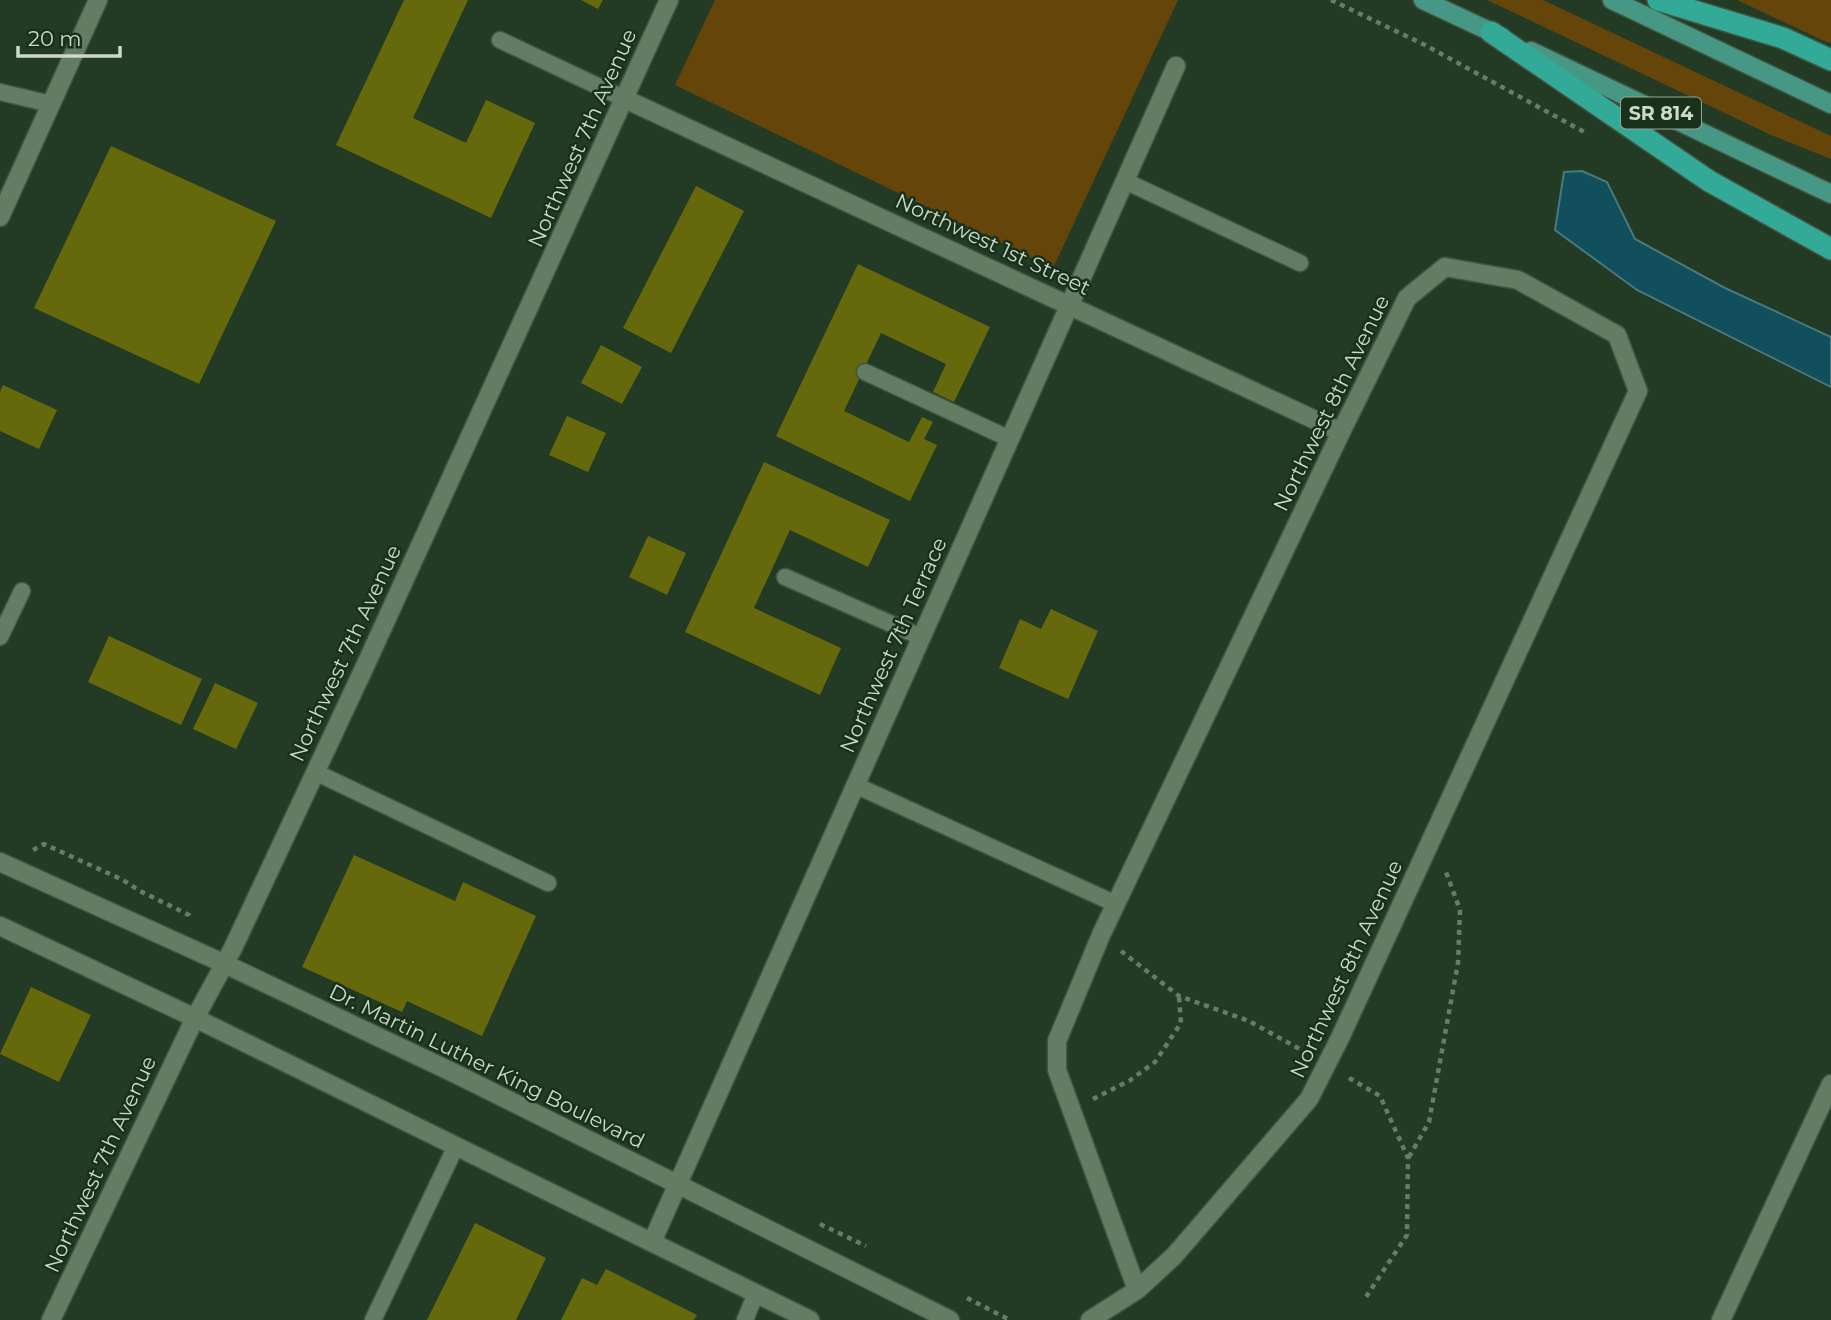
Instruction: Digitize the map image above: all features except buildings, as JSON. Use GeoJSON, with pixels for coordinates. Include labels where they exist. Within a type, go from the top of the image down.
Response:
{"type":"FeatureCollection","features":[{"type":"Feature","properties":{"kind":"highway"},"geometry":{"type":"LineString","coordinates":[[1658,0],[1783,38],[1831,60]]}},
{"type":"Feature","properties":{"kind":"highway"},"geometry":{"type":"LineString","coordinates":[[1491,32],[1709,181],[1831,249]]}},
{"type":"Feature","properties":{"kind":"main road","name":"SR 814"},"geometry":{"type":"LineString","coordinates":[[1423,0],[1831,194]]}},
{"type":"Feature","properties":{"kind":"main road"},"geometry":{"type":"LineString","coordinates":[[1612,0],[1831,104]]}},
{"type":"Feature","properties":{"kind":"street"},"geometry":{"type":"LineString","coordinates":[[0,217],[98,0]]}},
{"type":"Feature","properties":{"kind":"street","name":"Northwest 7th Avenue"},"geometry":{"type":"LineString","coordinates":[[51,1320],[195,1018],[225,964],[315,772],[669,0]]}},
{"type":"Feature","properties":{"kind":"street","name":"Northwest 7th Terrace"},"geometry":{"type":"LineString","coordinates":[[652,1242],[1175,66]]}},
{"type":"Feature","properties":{"kind":"street","name":"Northwest 1st Street"},"geometry":{"type":"LineString","coordinates":[[625,99],[1341,432]]}},
{"type":"Feature","properties":{"kind":"street","name":"Northwest 8th Avenue"},"geometry":{"type":"LineString","coordinates":[[1090,1320],[1137,1290],[1174,1256],[1309,1098],[1340,1038],[1638,391],[1617,335],[1518,280],[1445,267],[1407,298],[1116,904],[1058,1041],[1057,1070],[1137,1290]]}},
{"type":"Feature","properties":{"kind":"street","name":"Dr. Martin Luther King Boulevard"},"geometry":{"type":"LineString","coordinates":[[0,862],[225,964],[454,1073],[950,1320]]}},
{"type":"Feature","properties":{"kind":"street"},"geometry":{"type":"LineString","coordinates":[[0,926],[195,1018],[810,1320]]}},
{"type":"Feature","properties":{"kind":"street"},"geometry":{"type":"LineString","coordinates":[[1721,1320],[1831,1084]]}},
{"type":"Feature","properties":{"kind":"lane"},"geometry":{"type":"LineString","coordinates":[[500,40],[625,99]]}},
{"type":"Feature","properties":{"kind":"lane"},"geometry":{"type":"LineString","coordinates":[[0,92],[51,104]]}},
{"type":"Feature","properties":{"kind":"lane"},"geometry":{"type":"LineString","coordinates":[[1125,181],[1300,263]]}},
{"type":"Feature","properties":{"kind":"lane"},"geometry":{"type":"LineString","coordinates":[[865,372],[1010,439]]}},
{"type":"Feature","properties":{"kind":"lane"},"geometry":{"type":"LineString","coordinates":[[785,577],[921,637]]}},
{"type":"Feature","properties":{"kind":"lane"},"geometry":{"type":"LineString","coordinates":[[0,637],[22,591]]}},
{"type":"Feature","properties":{"kind":"lane"},"geometry":{"type":"LineString","coordinates":[[315,772],[548,883]]}},
{"type":"Feature","properties":{"kind":"lane"},"geometry":{"type":"LineString","coordinates":[[855,785],[1116,904]]}},
{"type":"Feature","properties":{"kind":"lane"},"geometry":{"type":"LineString","coordinates":[[373,1320],[456,1146]]}},
{"type":"Feature","properties":{"kind":"lane"},"geometry":{"type":"LineString","coordinates":[[745,1320],[756,1293]]}},
{"type":"Feature","properties":{"kind":"path"},"geometry":{"type":"LineString","coordinates":[[1331,0],[1425,45],[1591,136]]}},
{"type":"Feature","properties":{"kind":"path"},"geometry":{"type":"LineString","coordinates":[[1408,1158],[1429,1122],[1458,964],[1460,910],[1433,837]]}},
{"type":"Feature","properties":{"kind":"path"},"geometry":{"type":"LineString","coordinates":[[1071,1109],[1129,1080],[1155,1062],[1181,1023],[1179,996]]}},
{"type":"Feature","properties":{"kind":"shaded area"},"geometry":{"type":"Polygon","coordinates":[[[715,0],[1178,0],[1053,268],[675,85],[715,0]]]}},
{"type":"Feature","properties":{"kind":"shaded area"},"geometry":{"type":"Polygon","coordinates":[[[1487,0],[1543,0],[1831,136],[1831,159],[1771,135],[1487,0]]]}},
{"type":"Feature","properties":{"kind":"shaded area"},"geometry":{"type":"Polygon","coordinates":[[[1737,0],[1831,0],[1831,43],[1822,40],[1737,0]]]}},
{"type":"Feature","properties":{"kind":"water"},"geometry":{"type":"Polygon","coordinates":[[[1582,171],[1607,182],[1635,239],[1725,288],[1831,337],[1831,387],[1637,290],[1555,230],[1564,172],[1582,171]]]}}]}
